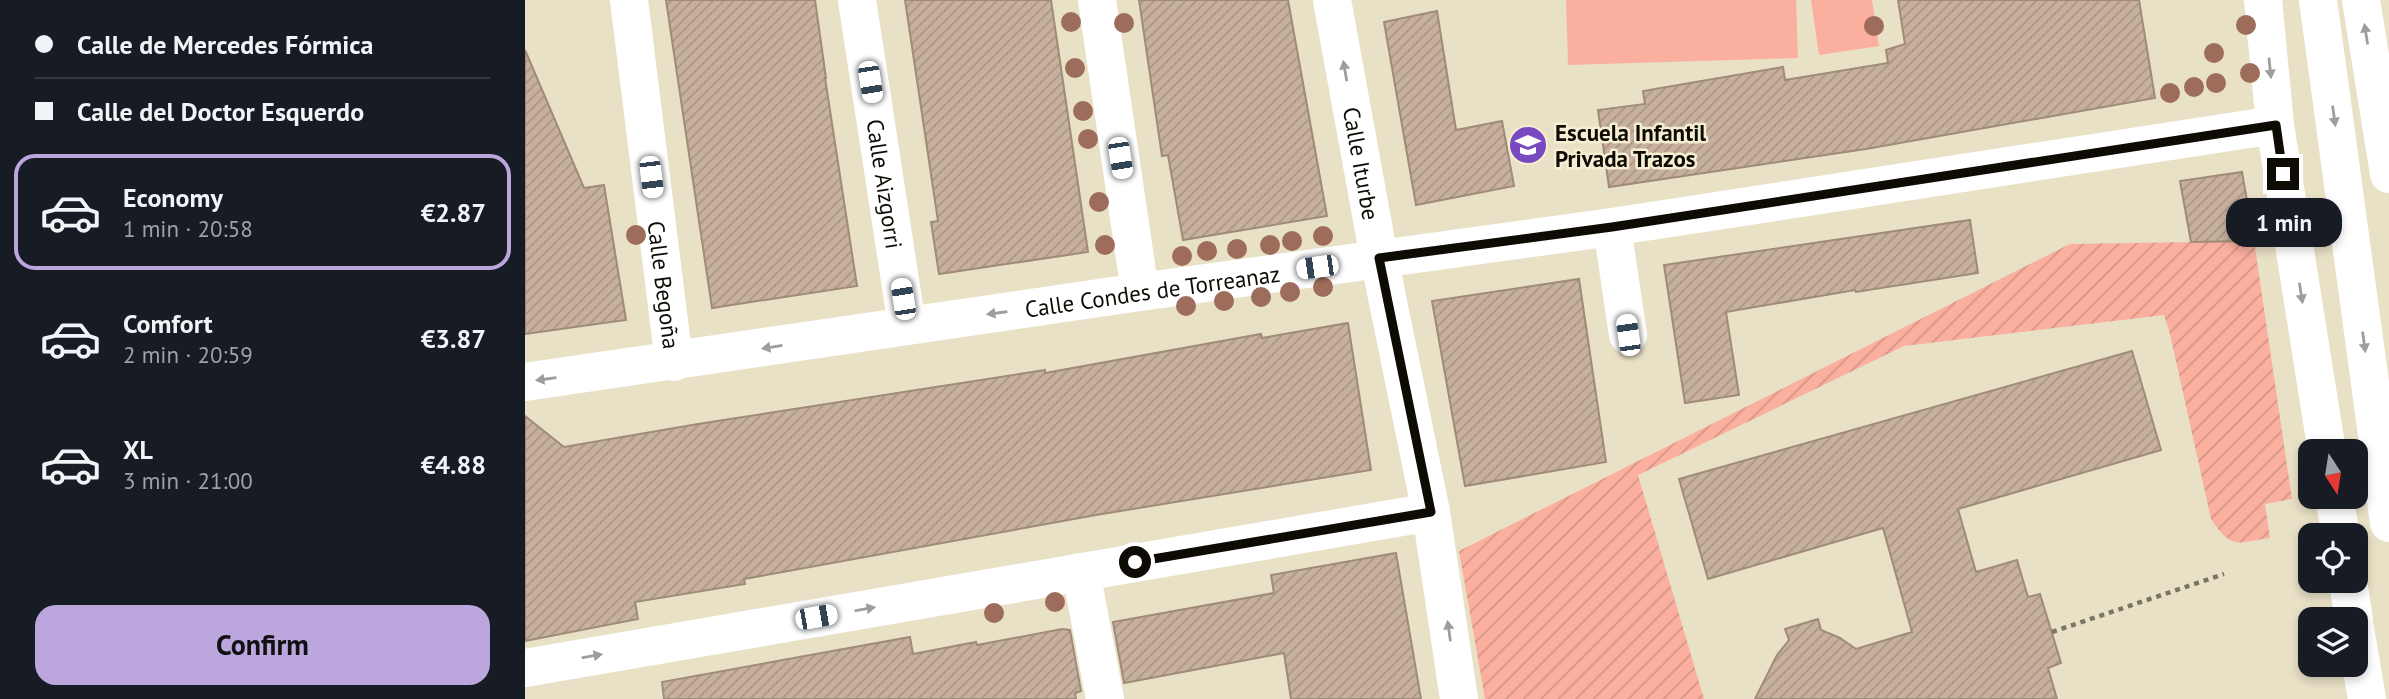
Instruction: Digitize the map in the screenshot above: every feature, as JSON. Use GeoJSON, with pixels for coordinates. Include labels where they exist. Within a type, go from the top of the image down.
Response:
{"type":"FeatureCollection","features":[{"type":"Feature","properties":{"kind":"street","name":"Calle Aizgorri"},"geometry":{"type":"LineString","coordinates":[[857,0],[907,326]]}},
{"type":"Feature","properties":{"kind":"street"},"geometry":{"type":"LineString","coordinates":[[1097,0],[1140,292]]}},
{"type":"Feature","properties":{"kind":"street","name":"Calle Iturbe"},"geometry":{"type":"LineString","coordinates":[[1332,0],[1379,258],[1431,512],[1459,699]]}},
{"type":"Feature","properties":{"kind":"street"},"geometry":{"type":"LineString","coordinates":[[2263,0],[2276,125],[2325,439]]}},
{"type":"Feature","properties":{"kind":"street"},"geometry":{"type":"LineString","coordinates":[[2318,0],[2389,523]]}},
{"type":"Feature","properties":{"kind":"street"},"geometry":{"type":"LineString","coordinates":[[2361,0],[2389,174]]}},
{"type":"Feature","properties":{"kind":"street","name":"Calle Begoña"},"geometry":{"type":"LineString","coordinates":[[615,6],[674,362]]}},
{"type":"Feature","properties":{"kind":"street","name":"Calle Condes de Torreanaz"},"geometry":{"type":"LineString","coordinates":[[525,382],[1140,292],[1612,227],[2276,125]]}},
{"type":"Feature","properties":{"kind":"street"},"geometry":{"type":"LineString","coordinates":[[1612,227],[1628,335]]}},
{"type":"Feature","properties":{"kind":"street"},"geometry":{"type":"LineString","coordinates":[[525,668],[1431,512]]}},
{"type":"Feature","properties":{"kind":"street"},"geometry":{"type":"LineString","coordinates":[[1081,572],[1105,699]]}},
{"type":"Feature","properties":{"kind":"street"},"geometry":{"type":"LineString","coordinates":[[2363,677],[2367,699]]}},
{"type":"Feature","properties":{"kind":"path"},"geometry":{"type":"LineString","coordinates":[[2052,632],[2224,574]]}},
{"type":"Feature","properties":{"kind":"shaded area"},"geometry":{"type":"Polygon","coordinates":[[[1566,0],[1796,0],[1798,58],[1568,65],[1566,0]]]}},
{"type":"Feature","properties":{"kind":"shaded area"},"geometry":{"type":"Polygon","coordinates":[[[1811,0],[1872,0],[1879,46],[1819,55],[1811,0]]]}},
{"type":"Feature","properties":{"kind":"shaded area"},"geometry":{"type":"Polygon","coordinates":[[[2254,241],[2292,499],[2265,504],[2270,538],[2236,542],[2224,536],[2211,519],[2164,315],[1904,346],[1638,475],[1704,699],[1485,699],[1459,551],[2070,244],[2254,241]]]}},
{"type":"Feature","properties":{"kind":"building"},"geometry":{"type":"Polygon","coordinates":[[[666,0],[815,0],[857,286],[712,308],[666,0]]]}},
{"type":"Feature","properties":{"kind":"building"},"geometry":{"type":"Polygon","coordinates":[[[905,0],[1051,0],[1088,252],[939,274],[931,222],[938,221],[905,0]]]}},
{"type":"Feature","properties":{"kind":"building"},"geometry":{"type":"Polygon","coordinates":[[[1139,0],[1288,0],[1327,216],[1183,240],[1168,155],[1162,156],[1139,0]]]}},
{"type":"Feature","properties":{"kind":"building"},"geometry":{"type":"Polygon","coordinates":[[[1898,0],[2139,0],[2155,98],[1866,149],[1609,187],[1598,110],[1645,104],[1643,91],[1783,67],[1785,80],[1888,63],[1886,50],[1905,44],[1898,0]]]}},
{"type":"Feature","properties":{"kind":"building"},"geometry":{"type":"Polygon","coordinates":[[[1437,11],[1456,130],[1502,121],[1514,186],[1416,205],[1384,22],[1437,11]]]}},
{"type":"Feature","properties":{"kind":"building"},"geometry":{"type":"Polygon","coordinates":[[[525,50],[584,188],[604,185],[626,320],[525,334],[525,50]]]}},
{"type":"Feature","properties":{"kind":"building"},"geometry":{"type":"Polygon","coordinates":[[[2242,172],[2254,241],[2191,242],[2180,181],[2242,172]]]}},
{"type":"Feature","properties":{"kind":"building"},"geometry":{"type":"Polygon","coordinates":[[[1970,220],[1978,273],[1726,312],[1739,395],[1685,403],[1664,265],[1970,220]]]}},
{"type":"Feature","properties":{"kind":"building"},"geometry":{"type":"Polygon","coordinates":[[[1579,279],[1606,462],[1465,486],[1432,301],[1579,279]]]}},
{"type":"Feature","properties":{"kind":"building"},"geometry":{"type":"Polygon","coordinates":[[[1348,323],[1371,470],[1096,515],[744,579],[745,584],[635,602],[638,619],[525,641],[525,416],[564,447],[1045,370],[1045,373],[1261,334],[1262,338],[1348,323]]]}},
{"type":"Feature","properties":{"kind":"building"},"geometry":{"type":"Polygon","coordinates":[[[2132,351],[2161,450],[1958,509],[1976,572],[2017,560],[2028,597],[2040,594],[2061,663],[2048,668],[2057,699],[1755,699],[1777,655],[1789,640],[1785,629],[1818,619],[1821,630],[1856,649],[1912,632],[1883,528],[1708,579],[1679,479],[2132,351]]]}},
{"type":"Feature","properties":{"kind":"building"},"geometry":{"type":"Polygon","coordinates":[[[1396,553],[1421,699],[1291,699],[1284,653],[1124,683],[1113,622],[1274,593],[1271,575],[1396,553]]]}},
{"type":"Feature","properties":{"kind":"building"},"geometry":{"type":"Polygon","coordinates":[[[1062,629],[1070,630],[1081,691],[1075,693],[1076,699],[664,699],[662,682],[910,637],[913,654],[1062,629]]]}},
{"type":"Feature","properties":{"kind":"place","name":"Escuela Infantil Privada Trazos"},"geometry":{"type":"Point","coordinates":[1528,145]}},
{"type":"Feature","properties":{"kind":"route"},"geometry":{"type":"LineString","coordinates":[[1135,562],[1431,512],[1379,258],[1612,227],[2276,125],[2283,174]]}}]}
